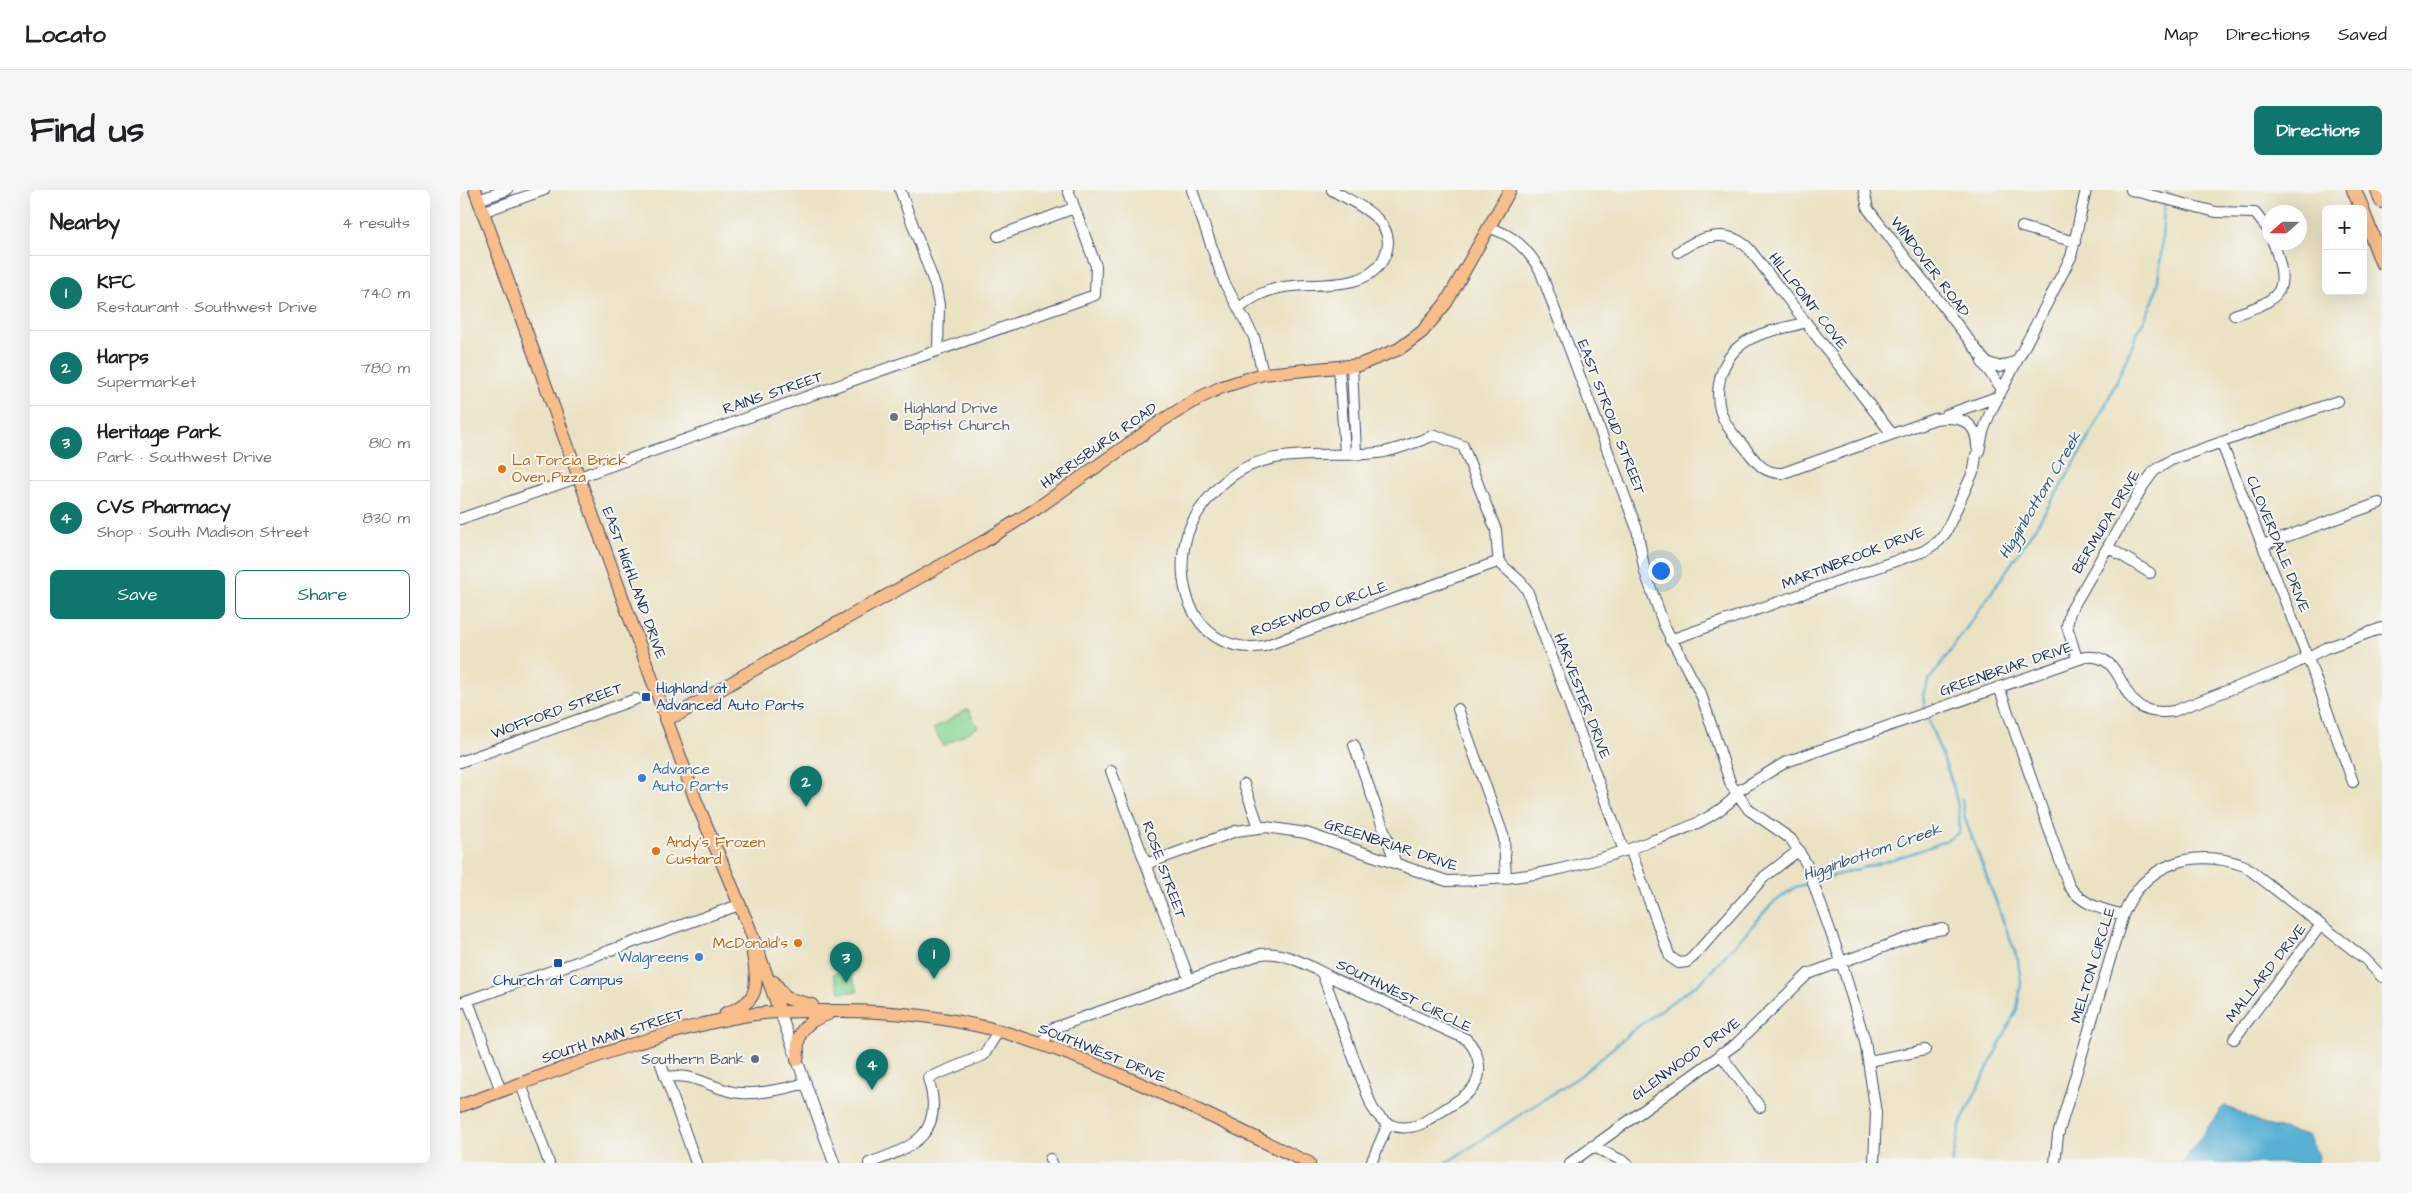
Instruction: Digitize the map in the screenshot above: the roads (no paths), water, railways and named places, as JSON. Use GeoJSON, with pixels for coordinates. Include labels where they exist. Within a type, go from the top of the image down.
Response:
{"type":"FeatureCollection","features":[{"type":"Feature","properties":{"kind":"highway"},"geometry":{"type":"LineString","coordinates":[[2354,190],[2360,205]]}},
{"type":"Feature","properties":{"kind":"highway"},"geometry":{"type":"LineString","coordinates":[[2378,190],[2382,201]]}},
{"type":"Feature","properties":{"kind":"highway"},"geometry":{"type":"LineString","coordinates":[[2367,223],[2382,262]]}},
{"type":"Feature","properties":{"kind":"main road","name":"HARRISBURG ROAD"},"geometry":{"type":"LineString","coordinates":[[665,719],[679,714],[748,672],[990,538],[1036,509],[1195,400],[1222,387],[1263,374],[1346,367],[1388,355],[1422,332],[1446,303],[1510,190]]}},
{"type":"Feature","properties":{"kind":"main road","name":"EAST HIGHLAND DRIVE"},"geometry":{"type":"LineString","coordinates":[[479,201],[665,719],[696,801],[749,927],[780,1012]]}},
{"type":"Feature","properties":{"kind":"main road"},"geometry":{"type":"LineString","coordinates":[[659,1036],[735,1010],[751,1000],[755,992],[756,978],[749,927]]}},
{"type":"Feature","properties":{"kind":"main road"},"geometry":{"type":"LineString","coordinates":[[765,971],[786,998],[836,1011]]}},
{"type":"Feature","properties":{"kind":"main road"},"geometry":{"type":"LineString","coordinates":[[797,1060],[798,1040],[804,1027],[813,1020],[836,1011]]}},
{"type":"Feature","properties":{"kind":"main road","name":"SOUTHWEST DRIVE"},"geometry":{"type":"LineString","coordinates":[[780,1012],[836,1011],[899,1014],[956,1022],[998,1031],[1043,1044],[1089,1062],[1309,1163]]}},
{"type":"Feature","properties":{"kind":"main road","name":"SOUTH MAIN STREET"},"geometry":{"type":"LineString","coordinates":[[460,1106],[659,1036],[743,1016],[780,1012]]}},
{"type":"Feature","properties":{"kind":"street"},"geometry":{"type":"LineString","coordinates":[[479,201],[507,190]]}},
{"type":"Feature","properties":{"kind":"street"},"geometry":{"type":"LineString","coordinates":[[479,201],[544,190]]}},
{"type":"Feature","properties":{"kind":"street"},"geometry":{"type":"LineString","coordinates":[[900,190],[936,288],[939,305],[938,350]]}},
{"type":"Feature","properties":{"kind":"street"},"geometry":{"type":"LineString","coordinates":[[998,236],[1074,208],[1068,190]]}},
{"type":"Feature","properties":{"kind":"street"},"geometry":{"type":"LineString","coordinates":[[1192,190],[1224,282],[1254,336],[1263,374]]}},
{"type":"Feature","properties":{"kind":"street"},"geometry":{"type":"LineString","coordinates":[[1240,308],[1270,290],[1291,286],[1339,284],[1367,275],[1380,265],[1388,250],[1388,240],[1384,226],[1371,213],[1332,190]]}},
{"type":"Feature","properties":{"kind":"street","name":"WINDOVER ROAD"},"geometry":{"type":"LineString","coordinates":[[1864,190],[1868,209],[1988,364],[2000,367],[2017,361]]}},
{"type":"Feature","properties":{"kind":"street","name":"MARTINBROOK DRIVE"},"geometry":{"type":"LineString","coordinates":[[1670,640],[1930,547],[1946,532],[1974,470],[1976,455],[1980,452],[1987,419],[2064,271],[2075,242],[2086,190]]}},
{"type":"Feature","properties":{"kind":"street"},"geometry":{"type":"LineString","coordinates":[[2131,190],[2216,212],[2255,213],[2262,222]]}},
{"type":"Feature","properties":{"kind":"street","name":"RAINS STREET"},"geometry":{"type":"LineString","coordinates":[[460,519],[1095,295],[1096,266],[1074,208]]}},
{"type":"Feature","properties":{"kind":"street"},"geometry":{"type":"LineString","coordinates":[[2022,227],[2075,242]]}},
{"type":"Feature","properties":{"kind":"street","name":"EAST STROUD STREET"},"geometry":{"type":"LineString","coordinates":[[1490,228],[1519,242],[1528,251],[1540,270],[1637,528],[1645,572],[1670,640],[1702,697],[1728,778],[1736,794],[1756,817],[1782,832],[1799,850],[1806,863],[1854,1001],[1869,1061],[1876,1113],[1874,1163]]}},
{"type":"Feature","properties":{"kind":"street","name":"HILLPOINT COVE"},"geometry":{"type":"LineString","coordinates":[[1678,252],[1692,241],[1715,236],[1729,236],[1741,241],[1750,250],[1892,434]]}},
{"type":"Feature","properties":{"kind":"street"},"geometry":{"type":"LineString","coordinates":[[2234,315],[2265,305],[2279,291],[2283,268],[2276,250]]}},
{"type":"Feature","properties":{"kind":"street"},"geometry":{"type":"LineString","coordinates":[[1806,322],[1753,337],[1732,354],[1722,372],[1718,392],[1719,404],[1727,426],[1760,466],[1775,473],[1783,473],[1935,419],[2000,393]]}},
{"type":"Feature","properties":{"kind":"street","name":"WINDOVER ROAD"},"geometry":{"type":"LineString","coordinates":[[1963,334],[2000,393]]}},
{"type":"Feature","properties":{"kind":"street"},"geometry":{"type":"LineString","coordinates":[[1346,367],[1356,453]]}},
{"type":"Feature","properties":{"kind":"street"},"geometry":{"type":"LineString","coordinates":[[1344,453],[1346,367]]}},
{"type":"Feature","properties":{"kind":"street","name":"BERMUDA DRIVE"},"geometry":{"type":"LineString","coordinates":[[2077,659],[2068,626],[2070,612],[2142,486],[2154,471],[2172,460],[2338,401]]}},
{"type":"Feature","properties":{"kind":"street"},"geometry":{"type":"LineString","coordinates":[[1935,419],[1952,417],[1970,426],[1976,437],[1976,455]]}},
{"type":"Feature","properties":{"kind":"street","name":"ROSEWOOD CIRCLE"},"geometry":{"type":"LineString","coordinates":[[1435,435],[1451,439],[1463,446],[1496,530],[1496,550],[1500,561],[1264,646],[1242,648],[1209,634],[1200,625],[1188,599],[1183,564],[1187,536],[1202,505],[1231,476],[1262,460],[1286,456],[1344,453],[1385,452],[1435,435]]}},
{"type":"Feature","properties":{"kind":"street","name":"CLOVERDALE DRIVE"},"geometry":{"type":"LineString","coordinates":[[2221,442],[2308,658],[2353,782]]}},
{"type":"Feature","properties":{"kind":"street"},"geometry":{"type":"LineString","coordinates":[[2263,545],[2379,503]]}},
{"type":"Feature","properties":{"kind":"street"},"geometry":{"type":"LineString","coordinates":[[2108,547],[2150,573]]}},
{"type":"Feature","properties":{"kind":"street","name":"HARVESTER DRIVE"},"geometry":{"type":"LineString","coordinates":[[1500,561],[1527,590],[1670,957],[1679,963],[1687,962],[1764,877],[1799,850]]}},
{"type":"Feature","properties":{"kind":"street","name":"GREENBRIAR DRIVE"},"geometry":{"type":"LineString","coordinates":[[1146,864],[1236,832],[1258,827],[1297,830],[1447,881],[1468,882],[1506,879],[1573,868],[1627,850],[1702,821],[1736,794],[1786,762],[2077,659],[2093,656],[2102,659],[2116,670],[2125,689],[2136,704],[2145,710],[2160,713],[2174,711],[2286,668],[2326,648],[2382,628]]}},
{"type":"Feature","properties":{"kind":"street"},"geometry":{"type":"LineString","coordinates":[[1999,687],[2069,886],[2074,893],[2088,904],[2123,915]]}},
{"type":"Feature","properties":{"kind":"street","name":"WOFFORD STREET"},"geometry":{"type":"LineString","coordinates":[[460,762],[636,699]]}},
{"type":"Feature","properties":{"kind":"street"},"geometry":{"type":"LineString","coordinates":[[1458,709],[1504,838],[1506,879]]}},
{"type":"Feature","properties":{"kind":"street"},"geometry":{"type":"LineString","coordinates":[[1354,745],[1396,864]]}},
{"type":"Feature","properties":{"kind":"street","name":"ROSE STREET"},"geometry":{"type":"LineString","coordinates":[[1111,771],[1188,979]]}},
{"type":"Feature","properties":{"kind":"street"},"geometry":{"type":"LineString","coordinates":[[1244,784],[1258,827]]}},
{"type":"Feature","properties":{"kind":"street","name":"MELTON CIRCLE"},"geometry":{"type":"LineString","coordinates":[[2055,1163],[2058,1135],[2123,915],[2137,889],[2157,871],[2180,861],[2208,858],[2225,860],[2245,866],[2365,959],[2382,977]]}},
{"type":"Feature","properties":{"kind":"street"},"geometry":{"type":"LineString","coordinates":[[501,1091],[464,1002],[739,905]]}},
{"type":"Feature","properties":{"kind":"street","name":"MALLARD DRIVE"},"geometry":{"type":"LineString","coordinates":[[2234,1039],[2321,925]]}},
{"type":"Feature","properties":{"kind":"street","name":"GLENWOOD DRIVE"},"geometry":{"type":"LineString","coordinates":[[1570,1163],[1736,1044],[1764,1019],[1801,979],[1815,970],[1924,932],[1943,929]]}},
{"type":"Feature","properties":{"kind":"street","name":"SOUTHWEST CIRCLE"},"geometry":{"type":"LineString","coordinates":[[1043,1044],[1051,1029],[1188,979],[1269,953],[1282,955],[1466,1039],[1475,1049],[1479,1072],[1476,1083],[1471,1091],[1412,1128],[1397,1128],[1388,1124]]}},
{"type":"Feature","properties":{"kind":"street"},"geometry":{"type":"LineString","coordinates":[[1322,973],[1372,1107],[1380,1118],[1388,1124],[1371,1163]]}},
{"type":"Feature","properties":{"kind":"street"},"geometry":{"type":"LineString","coordinates":[[780,1012],[834,1163]]}},
{"type":"Feature","properties":{"kind":"street"},"geometry":{"type":"LineString","coordinates":[[869,1163],[907,1149],[918,1142],[932,1117],[932,1101],[928,1078],[984,1055],[998,1031]]}},
{"type":"Feature","properties":{"kind":"street"},"geometry":{"type":"LineString","coordinates":[[1869,1061],[1925,1050]]}},
{"type":"Feature","properties":{"kind":"street"},"geometry":{"type":"LineString","coordinates":[[1720,1054],[1760,1107]]}},
{"type":"Feature","properties":{"kind":"street"},"geometry":{"type":"LineString","coordinates":[[661,1064],[696,1163]]}},
{"type":"Feature","properties":{"kind":"street"},"geometry":{"type":"LineString","coordinates":[[665,1077],[681,1074],[731,1092],[780,1091],[806,1084]]}},
{"type":"Feature","properties":{"kind":"street"},"geometry":{"type":"LineString","coordinates":[[521,1084],[549,1163]]}},
{"type":"Feature","properties":{"kind":"street"},"geometry":{"type":"LineString","coordinates":[[1592,1146],[1627,1163]]}},
{"type":"Feature","properties":{"kind":"water"},"geometry":{"type":"Polygon","coordinates":[[[2225,1106],[2266,1125],[2308,1135],[2319,1156],[2318,1163],[2182,1163],[2225,1106]]]}},
{"type":"Feature","properties":{"kind":"waterway","name":"Higginbottom Creek"},"geometry":{"type":"LineString","coordinates":[[2166,196],[2167,190]]}},
{"type":"Feature","properties":{"kind":"waterway","name":"Higginbottom Creek"},"geometry":{"type":"LineString","coordinates":[[1925,711],[1923,694],[1928,682],[1986,601],[2041,518],[2091,433],[2113,388],[2155,295],[2161,261],[2165,202]]}},
{"type":"Feature","properties":{"kind":"waterway","name":"Higginbottom Creek"},"geometry":{"type":"LineString","coordinates":[[1815,881],[1914,852],[1950,838],[1959,832],[1959,818],[1954,789],[1927,716]]}},
{"type":"Feature","properties":{"kind":"waterway"},"geometry":{"type":"LineString","coordinates":[[1952,1163],[1961,1122],[2017,1009],[2021,983],[2018,960],[1965,819],[1962,799]]}},
{"type":"Feature","properties":{"kind":"waterway","name":"Higginbottom Creek"},"geometry":{"type":"LineString","coordinates":[[1446,1163],[1580,1076],[1636,1028],[1704,979],[1772,904],[1795,887],[1810,883]]}},
{"type":"Feature","properties":{"kind":"place","name":"Highland Drive Baptist Church"},"geometry":{"type":"Point","coordinates":[894,417]}},
{"type":"Feature","properties":{"kind":"place","name":"La Torcia Brick Oven Pizza"},"geometry":{"type":"Point","coordinates":[502,469]}},
{"type":"Feature","properties":{"kind":"place","name":"Highland at Advanced Auto Parts"},"geometry":{"type":"Point","coordinates":[646,697]}},
{"type":"Feature","properties":{"kind":"place","name":"Advance Auto Parts"},"geometry":{"type":"Point","coordinates":[642,778]}},
{"type":"Feature","properties":{"kind":"place","name":"Harps"},"geometry":{"type":"Point","coordinates":[806,807]}},
{"type":"Feature","properties":{"kind":"place","name":"Andy's Frozen Custard"},"geometry":{"type":"Point","coordinates":[656,851]}},
{"type":"Feature","properties":{"kind":"place","name":"McDonald's"},"geometry":{"type":"Point","coordinates":[798,943]}},
{"type":"Feature","properties":{"kind":"place","name":"Walgreens"},"geometry":{"type":"Point","coordinates":[699,957]}},
{"type":"Feature","properties":{"kind":"place","name":"Church at Campus"},"geometry":{"type":"Point","coordinates":[558,963]}},
{"type":"Feature","properties":{"kind":"place","name":"KFC"},"geometry":{"type":"Point","coordinates":[934,979]}},
{"type":"Feature","properties":{"kind":"place","name":"Heritage Park"},"geometry":{"type":"Point","coordinates":[846,983]}},
{"type":"Feature","properties":{"kind":"place","name":"Southern Bank"},"geometry":{"type":"Point","coordinates":[755,1059]}},
{"type":"Feature","properties":{"kind":"place","name":"CVS Pharmacy"},"geometry":{"type":"Point","coordinates":[872,1090]}}]}
